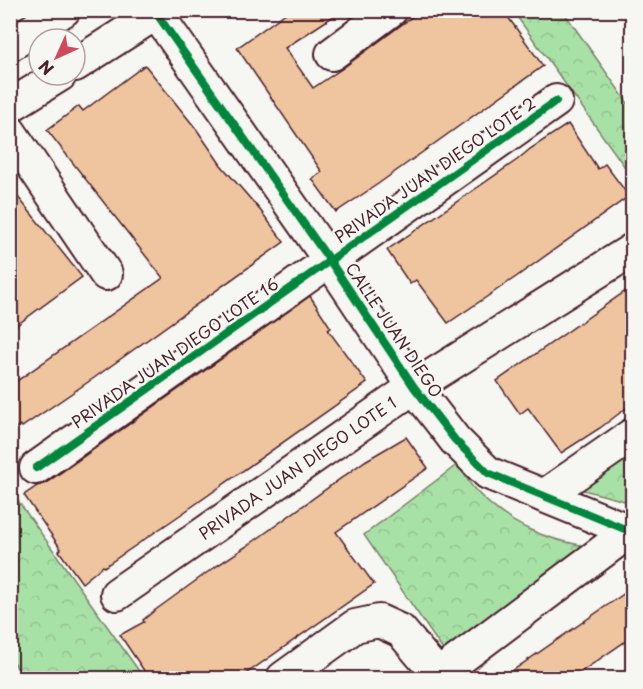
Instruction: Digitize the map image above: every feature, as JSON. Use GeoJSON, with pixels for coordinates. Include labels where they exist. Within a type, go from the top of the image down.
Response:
{"type":"FeatureCollection","features":[{"type":"Feature","properties":{"kind":"street"},"geometry":{"type":"LineString","coordinates":[[10,45],[64,10]]}},
{"type":"Feature","properties":{"kind":"street"},"geometry":{"type":"LineString","coordinates":[[332,54],[391,10]]}},
{"type":"Feature","properties":{"kind":"street"},"geometry":{"type":"LineString","coordinates":[[87,57],[157,12]]}},
{"type":"Feature","properties":{"kind":"street","name":"CALLE JUAN DIEGO"},"geometry":{"type":"LineString","coordinates":[[157,12],[330,261],[414,387],[455,440],[489,473],[632,532]]}},
{"type":"Feature","properties":{"kind":"street"},"geometry":{"type":"LineString","coordinates":[[10,106],[41,87]]}},
{"type":"Feature","properties":{"kind":"street","name":"PRIVADA JUAN DIEGO LOTE 2"},"geometry":{"type":"LineString","coordinates":[[330,261],[556,102]]}},
{"type":"Feature","properties":{"kind":"street"},"geometry":{"type":"LineString","coordinates":[[10,132],[106,274]]}},
{"type":"Feature","properties":{"kind":"street","name":"PRIVADA JUAN DIEGO LOTE 1"},"geometry":{"type":"LineString","coordinates":[[117,594],[414,387],[633,250]]}},
{"type":"Feature","properties":{"kind":"street","name":"PRIVADA JUAN DIEGO LOTE 16"},"geometry":{"type":"LineString","coordinates":[[36,468],[330,261]]}},
{"type":"Feature","properties":{"kind":"street"},"geometry":{"type":"LineString","coordinates":[[544,496],[633,435]]}},
{"type":"Feature","properties":{"kind":"street"},"geometry":{"type":"LineString","coordinates":[[283,678],[355,626],[380,621],[401,631],[436,677],[632,532]]}},
{"type":"Feature","properties":{"kind":"green space"},"geometry":{"type":"Polygon","coordinates":[[[513,11],[563,11],[632,109],[632,177],[513,11]]]}},
{"type":"Feature","properties":{"kind":"green space"},"geometry":{"type":"Polygon","coordinates":[[[632,450],[632,503],[576,488],[632,450]]]}},
{"type":"Feature","properties":{"kind":"green space"},"geometry":{"type":"Polygon","coordinates":[[[458,464],[476,491],[502,514],[544,535],[592,547],[445,653],[364,535],[458,464]]]}},
{"type":"Feature","properties":{"kind":"green space"},"geometry":{"type":"Polygon","coordinates":[[[11,491],[144,678],[24,678],[11,659],[11,491]]]}},
{"type":"Feature","properties":{"kind":"building"},"geometry":{"type":"Polygon","coordinates":[[[290,10],[343,10],[285,48],[313,88],[412,17],[409,10],[503,10],[543,66],[336,212],[312,179],[322,172],[237,48],[290,10]]]}},
{"type":"Feature","properties":{"kind":"building"},"geometry":{"type":"Polygon","coordinates":[[[145,65],[197,130],[221,165],[284,242],[94,378],[22,427],[20,425],[10,432],[10,386],[163,278],[47,130],[79,106],[83,111],[145,65]]]}},
{"type":"Feature","properties":{"kind":"building"},"geometry":{"type":"Polygon","coordinates":[[[568,124],[598,169],[605,164],[629,196],[448,323],[416,280],[410,284],[387,250],[568,124]]]}},
{"type":"Feature","properties":{"kind":"building"},"geometry":{"type":"Polygon","coordinates":[[[10,187],[82,277],[10,330],[10,187]]]}},
{"type":"Feature","properties":{"kind":"building"},"geometry":{"type":"Polygon","coordinates":[[[633,286],[633,403],[561,453],[528,408],[520,414],[497,381],[633,286]]]}},
{"type":"Feature","properties":{"kind":"building"},"geometry":{"type":"Polygon","coordinates":[[[310,296],[331,328],[328,330],[367,383],[183,513],[103,566],[82,583],[24,495],[46,483],[310,296]]]}},
{"type":"Feature","properties":{"kind":"building"},"geometry":{"type":"Polygon","coordinates":[[[406,437],[428,468],[336,532],[374,584],[240,678],[149,678],[120,635],[144,622],[143,620],[154,611],[365,461],[406,437]]]}},
{"type":"Feature","properties":{"kind":"building"},"geometry":{"type":"Polygon","coordinates":[[[625,593],[633,604],[633,636],[572,678],[502,678],[625,593]]]}},
{"type":"Feature","properties":{"kind":"cycle path"},"geometry":{"type":"LineString","coordinates":[[154,10],[330,261],[414,387],[455,440],[488,473],[632,532]]}},
{"type":"Feature","properties":{"kind":"cycle path"},"geometry":{"type":"LineString","coordinates":[[36,468],[556,101]]}}]}
